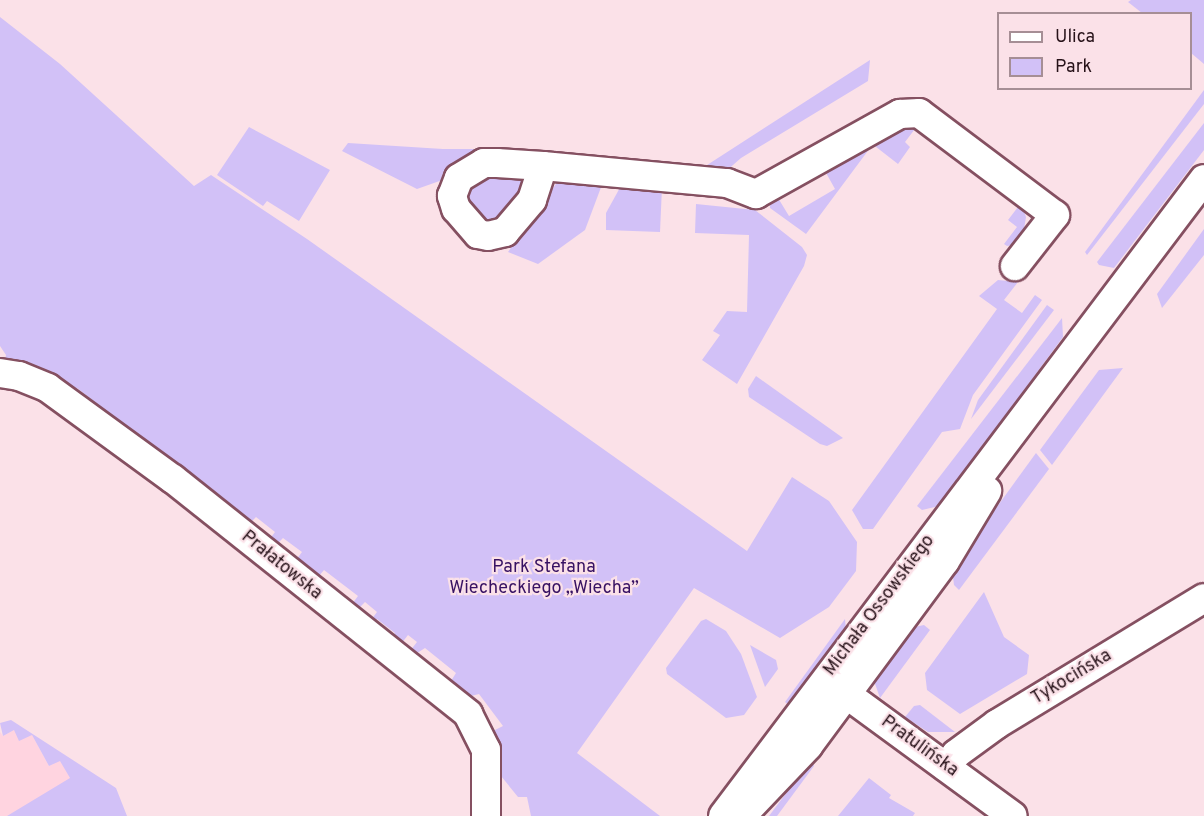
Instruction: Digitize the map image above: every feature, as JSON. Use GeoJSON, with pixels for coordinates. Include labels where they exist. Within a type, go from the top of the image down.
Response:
{"type":"FeatureCollection","features":[{"type":"Feature","properties":{"kind":"street"},"geometry":{"type":"LineString","coordinates":[[543,166],[727,183],[756,194],[900,114],[919,113],[1055,215],[1015,266]]}},
{"type":"Feature","properties":{"kind":"street","name":"Michała Ossowskiego"},"geometry":{"type":"LineString","coordinates":[[723,816],[836,686],[1041,399],[1204,179]]}},
{"type":"Feature","properties":{"kind":"street","name":"Prałatowska"},"geometry":{"type":"LineString","coordinates":[[0,373],[19,376],[48,388],[173,479],[468,714],[486,750],[486,816]]}},
{"type":"Feature","properties":{"kind":"street","name":"Tykocińska"},"geometry":{"type":"LineString","coordinates":[[946,767],[956,754],[997,724],[1204,598]]}},
{"type":"Feature","properties":{"kind":"street","name":"Michała Ossowskiego"},"geometry":{"type":"LineString","coordinates":[[743,816],[808,746],[836,686]]}},
{"type":"Feature","properties":{"kind":"street","name":"Pratulińska"},"geometry":{"type":"LineString","coordinates":[[836,686],[1013,816]]}},
{"type":"Feature","properties":{"kind":"shaded area"},"geometry":{"type":"Polygon","coordinates":[[[14,730],[32,735],[49,766],[60,760],[70,778],[123,816],[0,816],[0,732],[3,736],[14,730]]]}},
{"type":"Feature","properties":{"kind":"green space"},"geometry":{"type":"Polygon","coordinates":[[[1131,0],[1204,0],[1204,64],[1192,54],[1192,12],[1141,12],[1128,2],[1131,0]]]}},
{"type":"Feature","properties":{"kind":"green space","name":"Park Stefana Wiecheckiego „Wiecha”"},"geometry":{"type":"Polygon","coordinates":[[[0,17],[60,64],[194,186],[211,175],[307,239],[747,551],[792,477],[829,501],[857,542],[856,571],[829,607],[780,638],[694,588],[577,753],[660,816],[531,816],[527,797],[518,797],[501,776],[491,732],[503,726],[479,694],[463,698],[467,693],[451,681],[456,673],[425,648],[411,657],[410,651],[417,642],[408,635],[401,644],[390,641],[395,633],[377,619],[371,626],[368,624],[377,612],[365,602],[358,609],[352,604],[358,596],[324,570],[318,577],[296,560],[302,552],[283,538],[276,545],[269,540],[275,532],[256,517],[249,524],[77,388],[72,394],[4,365],[6,355],[0,346],[0,17]]]}},
{"type":"Feature","properties":{"kind":"green space"},"geometry":{"type":"Polygon","coordinates":[[[870,60],[868,81],[741,158],[725,172],[704,167],[870,60]]]}},
{"type":"Feature","properties":{"kind":"green space"},"geometry":{"type":"Polygon","coordinates":[[[1204,90],[1204,104],[1087,255],[1085,252],[1204,90]]]}},
{"type":"Feature","properties":{"kind":"green space"},"geometry":{"type":"Polygon","coordinates":[[[1204,123],[1204,150],[1114,268],[1099,265],[1097,262],[1204,123]]]}},
{"type":"Feature","properties":{"kind":"green space"},"geometry":{"type":"Polygon","coordinates":[[[918,125],[905,142],[910,147],[898,164],[871,143],[896,126],[918,125]]]}},
{"type":"Feature","properties":{"kind":"green space"},"geometry":{"type":"Polygon","coordinates":[[[249,127],[330,170],[299,221],[267,201],[263,206],[217,175],[249,127]]]}},
{"type":"Feature","properties":{"kind":"green space"},"geometry":{"type":"Polygon","coordinates":[[[348,143],[443,149],[486,149],[464,158],[448,178],[417,189],[342,151],[348,143]]]}},
{"type":"Feature","properties":{"kind":"green space"},"geometry":{"type":"Polygon","coordinates":[[[865,145],[870,148],[806,234],[770,208],[770,202],[778,198],[789,216],[835,189],[825,171],[865,145]]]}},
{"type":"Feature","properties":{"kind":"green space"},"geometry":{"type":"Polygon","coordinates":[[[478,176],[525,178],[526,188],[500,219],[478,219],[466,197],[468,187],[478,176]]]}},
{"type":"Feature","properties":{"kind":"green space"},"geometry":{"type":"Polygon","coordinates":[[[558,181],[603,182],[585,230],[538,264],[508,252],[558,181]]]}},
{"type":"Feature","properties":{"kind":"green space"},"geometry":{"type":"Polygon","coordinates":[[[622,184],[662,187],[660,232],[606,230],[606,213],[622,184]]]}},
{"type":"Feature","properties":{"kind":"green space"},"geometry":{"type":"Polygon","coordinates":[[[1021,203],[1026,217],[1023,235],[1017,244],[1007,246],[1004,244],[1017,227],[1008,220],[1021,203]]]}},
{"type":"Feature","properties":{"kind":"green space"},"geometry":{"type":"Polygon","coordinates":[[[696,204],[755,210],[802,247],[807,255],[804,266],[737,384],[702,360],[720,335],[713,331],[727,311],[747,312],[749,235],[695,233],[696,204]]]}},
{"type":"Feature","properties":{"kind":"green space"},"geometry":{"type":"Polygon","coordinates":[[[1204,229],[1204,255],[1162,308],[1157,294],[1204,229]]]}},
{"type":"Feature","properties":{"kind":"green space"},"geometry":{"type":"Polygon","coordinates":[[[998,280],[1018,282],[1004,300],[1022,313],[1035,295],[1042,300],[973,395],[960,429],[942,432],[873,529],[863,529],[852,510],[997,309],[979,296],[998,280]]]}},
{"type":"Feature","properties":{"kind":"green space"},"geometry":{"type":"Polygon","coordinates":[[[1047,305],[1054,310],[971,419],[978,400],[1047,305]]]}},
{"type":"Feature","properties":{"kind":"green space"},"geometry":{"type":"Polygon","coordinates":[[[1062,318],[1063,337],[939,506],[922,510],[917,506],[1062,318]]]}},
{"type":"Feature","properties":{"kind":"green space"},"geometry":{"type":"Polygon","coordinates":[[[1123,368],[1052,465],[1040,450],[1099,370],[1123,368]]]}},
{"type":"Feature","properties":{"kind":"green space"},"geometry":{"type":"Polygon","coordinates":[[[756,376],[843,438],[827,446],[820,444],[749,397],[748,389],[756,376]]]}},
{"type":"Feature","properties":{"kind":"green space"},"geometry":{"type":"Polygon","coordinates":[[[1036,453],[1049,469],[959,590],[954,585],[952,569],[1036,453]]]}},
{"type":"Feature","properties":{"kind":"green space"},"geometry":{"type":"Polygon","coordinates":[[[984,592],[1004,637],[1029,655],[1027,674],[960,714],[927,690],[925,673],[984,592]]]}},
{"type":"Feature","properties":{"kind":"green space"},"geometry":{"type":"Polygon","coordinates":[[[706,619],[726,631],[741,654],[757,697],[744,715],[726,718],[667,674],[666,668],[701,621],[706,619]]]}},
{"type":"Feature","properties":{"kind":"green space"},"geometry":{"type":"Polygon","coordinates":[[[845,619],[846,630],[790,706],[785,702],[845,619]]]}},
{"type":"Feature","properties":{"kind":"green space"},"geometry":{"type":"Polygon","coordinates":[[[924,625],[930,630],[880,698],[873,678],[910,628],[924,625]]]}},
{"type":"Feature","properties":{"kind":"green space"},"geometry":{"type":"Polygon","coordinates":[[[750,645],[776,660],[778,669],[765,687],[750,645]]]}},
{"type":"Feature","properties":{"kind":"green space"},"geometry":{"type":"Polygon","coordinates":[[[920,705],[955,732],[928,732],[905,717],[914,706],[920,705]]]}},
{"type":"Feature","properties":{"kind":"green space"},"geometry":{"type":"Polygon","coordinates":[[[11,720],[116,788],[127,816],[7,816],[70,778],[60,761],[49,766],[32,735],[19,741],[14,730],[3,736],[0,723],[11,720]]]}},
{"type":"Feature","properties":{"kind":"green space"},"geometry":{"type":"Polygon","coordinates":[[[812,759],[814,766],[777,816],[769,816],[812,759]]]}},
{"type":"Feature","properties":{"kind":"green space"},"geometry":{"type":"Polygon","coordinates":[[[869,778],[891,795],[889,798],[915,813],[913,816],[838,816],[869,778]]]}}]}
